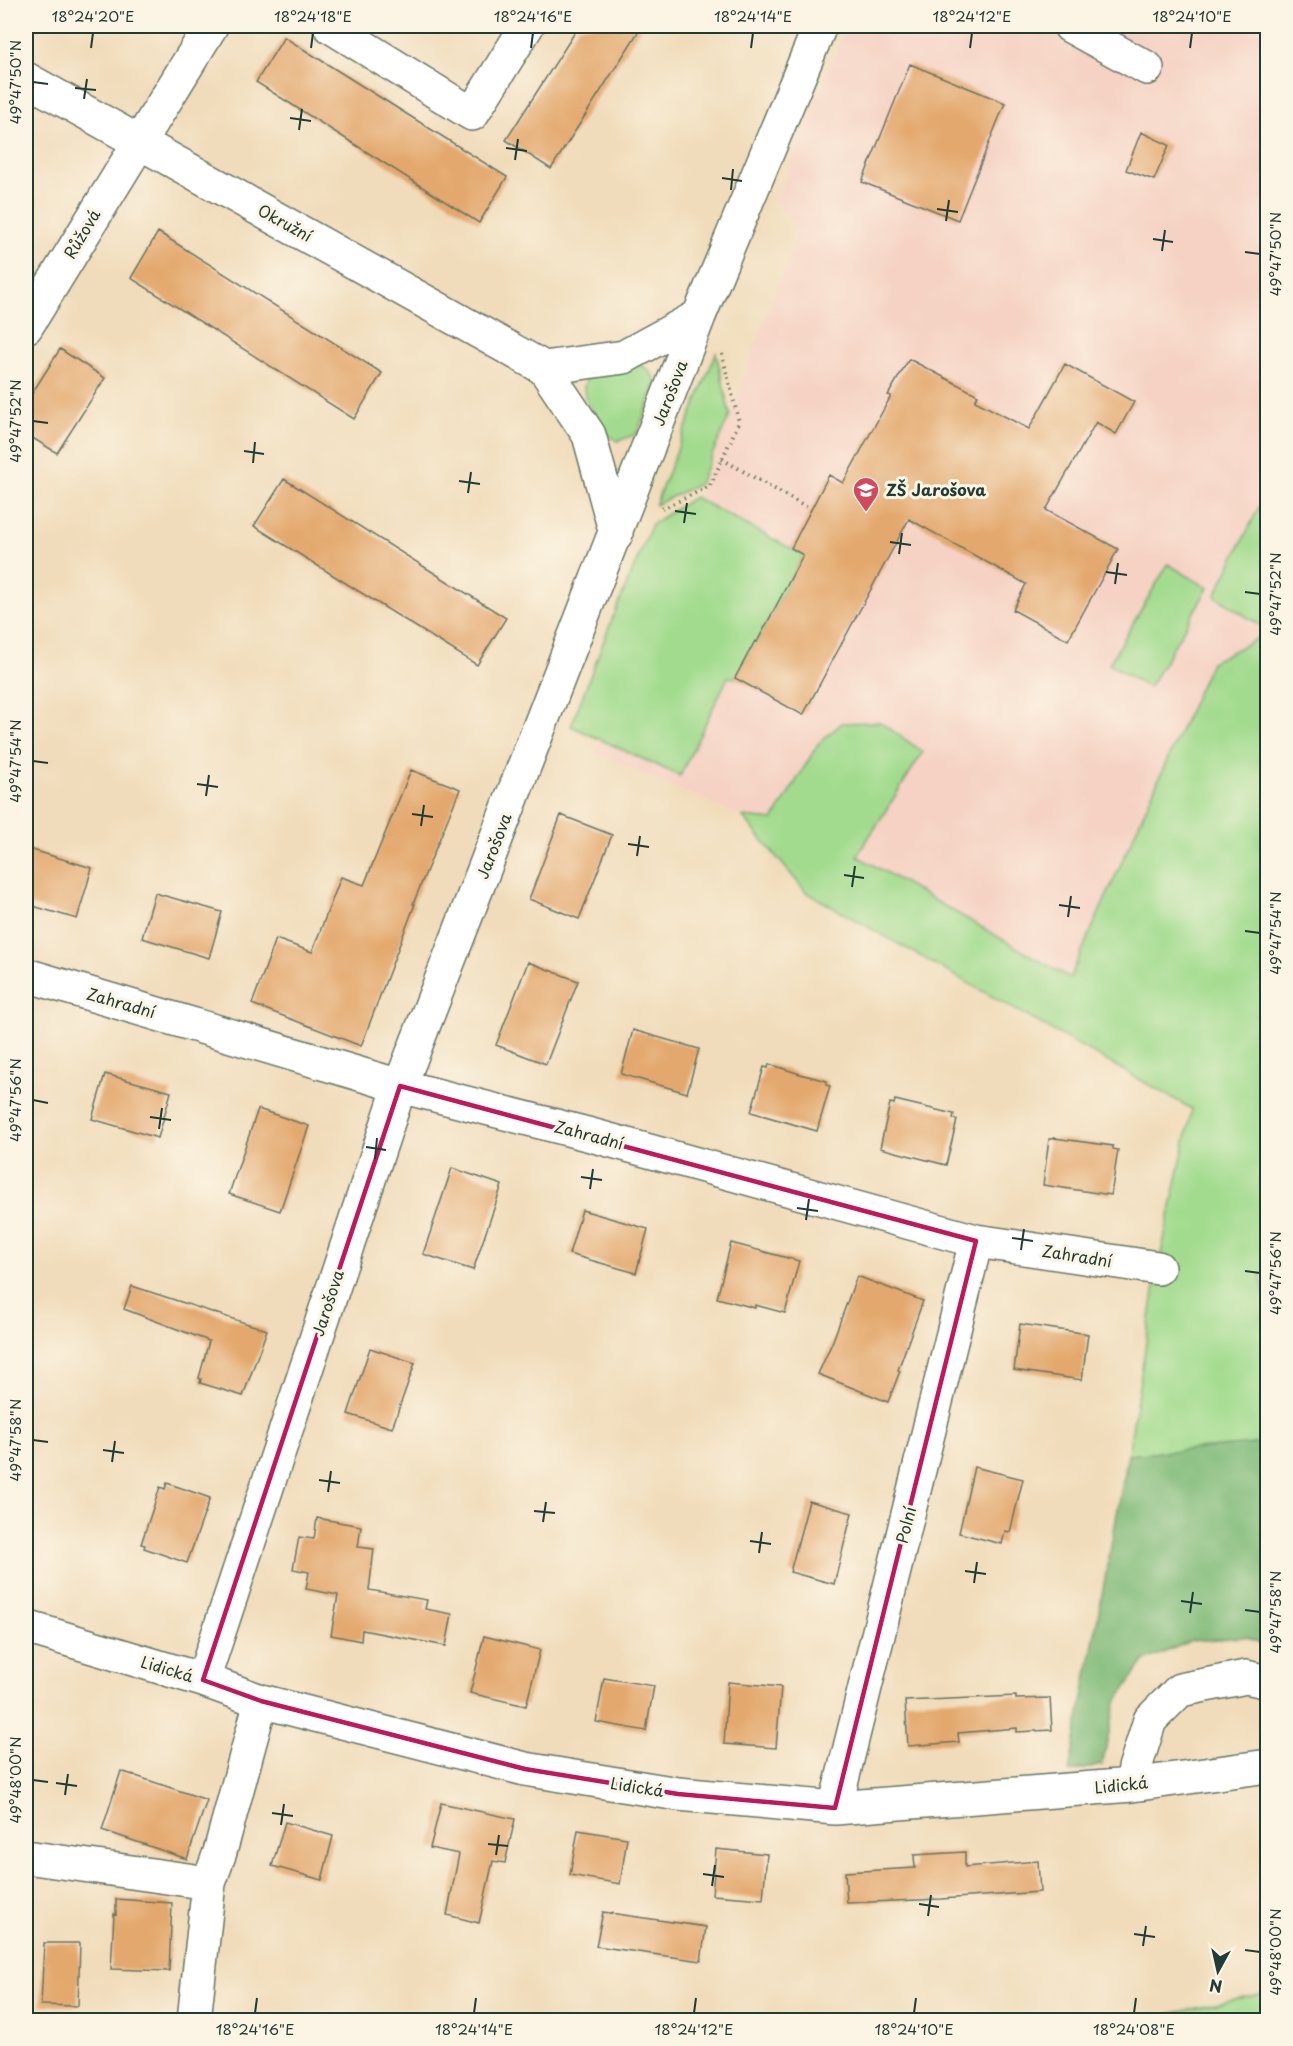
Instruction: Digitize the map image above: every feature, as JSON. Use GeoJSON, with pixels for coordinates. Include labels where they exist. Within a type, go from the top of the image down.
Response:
{"type":"FeatureCollection","features":[{"type":"Feature","properties":{"kind":"street","name":"Růžová"},"geometry":{"type":"LineString","coordinates":[[26,327],[211,26]]}},
{"type":"Feature","properties":{"kind":"street"},"geometry":{"type":"LineString","coordinates":[[330,26],[472,114],[527,26]]}},
{"type":"Feature","properties":{"kind":"street","name":"Jarošova"},"geometry":{"type":"LineString","coordinates":[[203,1680],[400,1086],[699,316],[820,26]]}},
{"type":"Feature","properties":{"kind":"street"},"geometry":{"type":"LineString","coordinates":[[1070,26],[1147,68]]}},
{"type":"Feature","properties":{"kind":"street","name":"Okružní"},"geometry":{"type":"LineString","coordinates":[[26,79],[544,368],[589,435],[616,534]]}},
{"type":"Feature","properties":{"kind":"street"},"geometry":{"type":"LineString","coordinates":[[544,368],[624,357],[699,316]]}},
{"type":"Feature","properties":{"kind":"street","name":"Zahradní"},"geometry":{"type":"LineString","coordinates":[[26,975],[400,1086],[591,1135],[976,1241],[1158,1268]]}},
{"type":"Feature","properties":{"kind":"street","name":"Polní"},"geometry":{"type":"LineString","coordinates":[[835,1808],[976,1241]]}},
{"type":"Feature","properties":{"kind":"street","name":"Lidická"},"geometry":{"type":"LineString","coordinates":[[26,1627],[203,1680],[261,1701],[525,1769],[678,1794],[835,1808],[1132,1785],[1268,1766]]}},
{"type":"Feature","properties":{"kind":"street"},"geometry":{"type":"LineString","coordinates":[[1132,1785],[1150,1720],[1180,1690],[1246,1677],[1268,1682]]}},
{"type":"Feature","properties":{"kind":"street"},"geometry":{"type":"LineString","coordinates":[[194,2020],[209,1883],[220,1852],[261,1701]]}},
{"type":"Feature","properties":{"kind":"street"},"geometry":{"type":"LineString","coordinates":[[26,1857],[209,1883]]}},
{"type":"Feature","properties":{"kind":"path"},"geometry":{"type":"LineString","coordinates":[[658,511],[710,486],[739,422],[720,345]]}},
{"type":"Feature","properties":{"kind":"path"},"geometry":{"type":"LineString","coordinates":[[722,459],[811,510]]}},
{"type":"Feature","properties":{"kind":"highlighted area"},"geometry":{"type":"Polygon","coordinates":[[[400,1086],[976,1241],[835,1808],[678,1794],[525,1769],[261,1701],[203,1680],[400,1086]]]}},
{"type":"Feature","properties":{"kind":"shaded area"},"geometry":{"type":"Polygon","coordinates":[[[846,26],[1267,26],[1267,491],[1215,596],[1267,630],[1267,1072],[1070,978],[857,856],[923,752],[818,744],[773,820],[743,817],[595,753],[698,500],[798,230],[776,201],[846,26]]]}},
{"type":"Feature","properties":{"kind":"green space"},"geometry":{"type":"Polygon","coordinates":[[[716,353],[730,415],[699,484],[655,505],[716,353]]]}},
{"type":"Feature","properties":{"kind":"green space"},"geometry":{"type":"Polygon","coordinates":[[[636,364],[648,370],[656,382],[637,434],[618,441],[605,433],[585,397],[584,386],[589,375],[636,364]]]}},
{"type":"Feature","properties":{"kind":"green space"},"geometry":{"type":"Polygon","coordinates":[[[1267,491],[1268,630],[1215,596],[1267,491]]]}},
{"type":"Feature","properties":{"kind":"green space"},"geometry":{"type":"Polygon","coordinates":[[[694,497],[803,555],[757,642],[735,678],[728,677],[680,776],[571,726],[652,524],[694,497]]]}},
{"type":"Feature","properties":{"kind":"green space"},"geometry":{"type":"Polygon","coordinates":[[[1168,564],[1208,588],[1149,688],[1109,664],[1168,564]]]}},
{"type":"Feature","properties":{"kind":"green space"},"geometry":{"type":"Polygon","coordinates":[[[1267,634],[1268,1273],[1260,1275],[1268,1307],[1267,1443],[1128,1455],[1158,1268],[1192,1109],[806,892],[743,817],[773,820],[818,744],[842,723],[880,722],[923,752],[857,856],[1070,978],[1211,662],[1267,634]]]}},
{"type":"Feature","properties":{"kind":"green space"},"geometry":{"type":"Polygon","coordinates":[[[1267,1443],[1267,1646],[1246,1637],[1191,1641],[1144,1661],[1116,1702],[1102,1765],[1069,1772],[1128,1455],[1267,1443]]]}},
{"type":"Feature","properties":{"kind":"green space"},"geometry":{"type":"Polygon","coordinates":[[[1267,1993],[1267,2020],[1141,2020],[1267,1993]]]}},
{"type":"Feature","properties":{"kind":"building"},"geometry":{"type":"Polygon","coordinates":[[[579,26],[642,26],[551,169],[506,140],[579,26]]]}},
{"type":"Feature","properties":{"kind":"building"},"geometry":{"type":"Polygon","coordinates":[[[284,37],[507,177],[479,223],[256,82],[284,37]]]}},
{"type":"Feature","properties":{"kind":"building"},"geometry":{"type":"Polygon","coordinates":[[[910,64],[1005,103],[958,220],[862,182],[910,64]]]}},
{"type":"Feature","properties":{"kind":"building"},"geometry":{"type":"Polygon","coordinates":[[[1141,132],[1169,145],[1154,180],[1126,170],[1141,132]]]}},
{"type":"Feature","properties":{"kind":"building"},"geometry":{"type":"Polygon","coordinates":[[[158,232],[382,373],[354,419],[131,278],[158,232]]]}},
{"type":"Feature","properties":{"kind":"building"},"geometry":{"type":"Polygon","coordinates":[[[60,349],[105,378],[57,453],[26,434],[26,403],[60,349]]]}},
{"type":"Feature","properties":{"kind":"building"},"geometry":{"type":"Polygon","coordinates":[[[909,359],[978,395],[975,401],[1029,429],[1065,364],[1134,402],[1116,434],[1096,422],[1046,510],[1118,549],[1068,640],[1013,610],[1026,584],[909,519],[803,715],[735,678],[755,641],[757,642],[803,555],[791,548],[829,475],[843,483],[909,359]]]}},
{"type":"Feature","properties":{"kind":"building"},"geometry":{"type":"Polygon","coordinates":[[[284,479],[506,618],[477,665],[254,526],[284,479]]]}},
{"type":"Feature","properties":{"kind":"building"},"geometry":{"type":"Polygon","coordinates":[[[411,770],[460,789],[413,904],[415,904],[361,1046],[252,1004],[276,939],[312,952],[341,877],[364,885],[411,770]]]}},
{"type":"Feature","properties":{"kind":"building"},"geometry":{"type":"Polygon","coordinates":[[[561,815],[612,835],[579,919],[529,899],[561,815]]]}},
{"type":"Feature","properties":{"kind":"building"},"geometry":{"type":"Polygon","coordinates":[[[26,848],[92,868],[77,919],[26,904],[26,848]]]}},
{"type":"Feature","properties":{"kind":"building"},"geometry":{"type":"Polygon","coordinates":[[[155,893],[222,912],[209,958],[142,938],[155,893]]]}},
{"type":"Feature","properties":{"kind":"building"},"geometry":{"type":"Polygon","coordinates":[[[528,962],[578,981],[546,1064],[496,1045],[528,962]]]}},
{"type":"Feature","properties":{"kind":"building"},"geometry":{"type":"Polygon","coordinates":[[[633,1030],[699,1049],[687,1093],[621,1074],[633,1030]]]}},
{"type":"Feature","properties":{"kind":"building"},"geometry":{"type":"Polygon","coordinates":[[[769,1064],[827,1081],[826,1085],[830,1086],[817,1131],[751,1112],[764,1067],[768,1068],[769,1064]]]}},
{"type":"Feature","properties":{"kind":"building"},"geometry":{"type":"Polygon","coordinates":[[[105,1074],[171,1092],[158,1138],[92,1119],[105,1074]]]}},
{"type":"Feature","properties":{"kind":"building"},"geometry":{"type":"Polygon","coordinates":[[[895,1100],[954,1114],[953,1119],[957,1120],[946,1165],[880,1148],[890,1103],[894,1104],[895,1100]]]}},
{"type":"Feature","properties":{"kind":"building"},"geometry":{"type":"Polygon","coordinates":[[[258,1109],[309,1126],[280,1211],[229,1194],[258,1109]]]}},
{"type":"Feature","properties":{"kind":"building"},"geometry":{"type":"Polygon","coordinates":[[[1049,1139],[1113,1146],[1113,1149],[1118,1150],[1111,1195],[1043,1185],[1049,1139]]]}},
{"type":"Feature","properties":{"kind":"building"},"geometry":{"type":"Polygon","coordinates":[[[452,1168],[502,1185],[473,1270],[423,1254],[452,1168]]]}},
{"type":"Feature","properties":{"kind":"building"},"geometry":{"type":"Polygon","coordinates":[[[582,1210],[648,1229],[636,1273],[569,1254],[582,1210]]]}},
{"type":"Feature","properties":{"kind":"building"},"geometry":{"type":"Polygon","coordinates":[[[731,1243],[799,1261],[785,1313],[717,1298],[731,1243]]]}},
{"type":"Feature","properties":{"kind":"building"},"geometry":{"type":"Polygon","coordinates":[[[857,1276],[923,1301],[888,1402],[818,1374],[857,1276]]]}},
{"type":"Feature","properties":{"kind":"building"},"geometry":{"type":"Polygon","coordinates":[[[132,1286],[267,1330],[243,1396],[200,1383],[199,1378],[209,1341],[124,1309],[132,1286]]]}},
{"type":"Feature","properties":{"kind":"building"},"geometry":{"type":"Polygon","coordinates":[[[1020,1324],[1088,1334],[1082,1380],[1014,1370],[1020,1324]]]}},
{"type":"Feature","properties":{"kind":"building"},"geometry":{"type":"Polygon","coordinates":[[[370,1348],[415,1363],[392,1428],[348,1414],[370,1348]]]}},
{"type":"Feature","properties":{"kind":"building"},"geometry":{"type":"Polygon","coordinates":[[[974,1467],[1023,1479],[1010,1532],[1005,1531],[1002,1544],[959,1533],[974,1467]]]}},
{"type":"Feature","properties":{"kind":"building"},"geometry":{"type":"Polygon","coordinates":[[[167,1483],[210,1498],[187,1563],[144,1548],[145,1545],[141,1544],[160,1487],[165,1489],[167,1483]]]}},
{"type":"Feature","properties":{"kind":"building"},"geometry":{"type":"Polygon","coordinates":[[[809,1501],[852,1513],[834,1584],[790,1572],[809,1501]]]}},
{"type":"Feature","properties":{"kind":"building"},"geometry":{"type":"Polygon","coordinates":[[[317,1518],[361,1526],[358,1547],[374,1549],[369,1590],[427,1600],[425,1609],[452,1614],[446,1646],[362,1630],[361,1641],[331,1635],[338,1595],[306,1589],[309,1572],[293,1569],[299,1537],[314,1539],[317,1518]]]}},
{"type":"Feature","properties":{"kind":"building"},"geometry":{"type":"Polygon","coordinates":[[[484,1636],[540,1650],[526,1706],[470,1693],[484,1636]]]}},
{"type":"Feature","properties":{"kind":"building"},"geometry":{"type":"Polygon","coordinates":[[[604,1678],[654,1686],[646,1731],[596,1722],[604,1678]]]}},
{"type":"Feature","properties":{"kind":"building"},"geometry":{"type":"Polygon","coordinates":[[[728,1682],[781,1687],[776,1748],[724,1744],[728,1682]]]}},
{"type":"Feature","properties":{"kind":"building"},"geometry":{"type":"Polygon","coordinates":[[[1016,1696],[1016,1699],[1050,1698],[1052,1730],[1017,1732],[1017,1728],[958,1733],[959,1742],[908,1746],[905,1701],[1016,1696]]]}},
{"type":"Feature","properties":{"kind":"building"},"geometry":{"type":"Polygon","coordinates":[[[121,1771],[207,1800],[187,1859],[102,1830],[121,1771]]]}},
{"type":"Feature","properties":{"kind":"building"},"geometry":{"type":"Polygon","coordinates":[[[441,1803],[515,1819],[505,1863],[493,1861],[479,1923],[447,1915],[459,1854],[430,1848],[441,1803]]]}},
{"type":"Feature","properties":{"kind":"building"},"geometry":{"type":"Polygon","coordinates":[[[285,1822],[333,1836],[322,1880],[272,1866],[285,1822]]]}},
{"type":"Feature","properties":{"kind":"building"},"geometry":{"type":"Polygon","coordinates":[[[578,1830],[627,1838],[620,1884],[570,1875],[578,1830]]]}},
{"type":"Feature","properties":{"kind":"building"},"geometry":{"type":"Polygon","coordinates":[[[716,1849],[767,1854],[763,1899],[712,1895],[716,1849]]]}},
{"type":"Feature","properties":{"kind":"building"},"geometry":{"type":"Polygon","coordinates":[[[965,1852],[965,1867],[1038,1861],[1040,1892],[847,1903],[845,1872],[915,1868],[914,1855],[965,1852]]]}},
{"type":"Feature","properties":{"kind":"building"},"geometry":{"type":"Polygon","coordinates":[[[116,1899],[172,1903],[169,1971],[111,1969],[116,1899]]]}},
{"type":"Feature","properties":{"kind":"building"},"geometry":{"type":"Polygon","coordinates":[[[603,1912],[706,1927],[701,1961],[596,1946],[603,1912]]]}},
{"type":"Feature","properties":{"kind":"building"},"geometry":{"type":"Polygon","coordinates":[[[44,1943],[80,1943],[78,2006],[41,2005],[44,1943]]]}},
{"type":"Feature","properties":{"kind":"place","name":"ZŠ Jarošova"},"geometry":{"type":"Point","coordinates":[866,513]}}]}
